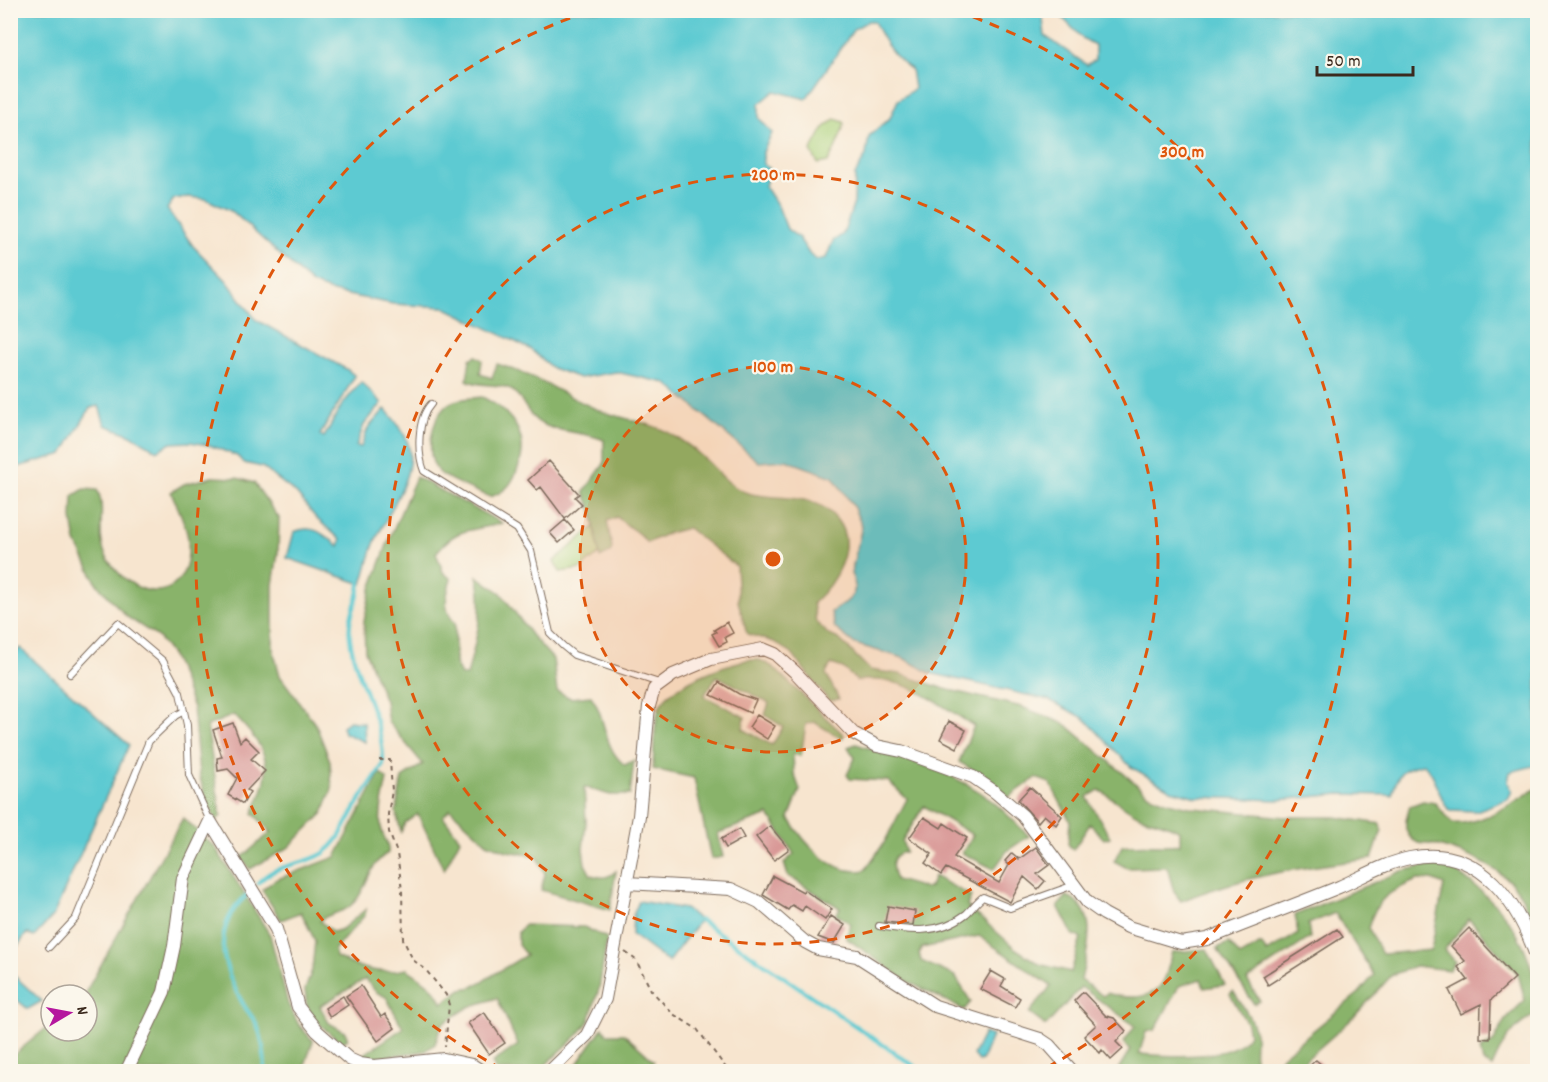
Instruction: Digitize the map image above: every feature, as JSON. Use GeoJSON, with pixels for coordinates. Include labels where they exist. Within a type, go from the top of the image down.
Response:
{"type":"FeatureCollection","features":[{"type":"Feature","properties":{"kind":"street"},"geometry":{"type":"LineString","coordinates":[[549,1071],[571,1053],[596,1023],[605,999],[639,816],[649,706],[659,683],[711,659],[763,649],[776,654],[853,734],[877,746],[901,751],[973,777],[995,792],[1023,816],[1087,902],[1128,927],[1181,943],[1207,939],[1409,858],[1426,856],[1447,858],[1467,864],[1499,886],[1519,917],[1538,962]]}},
{"type":"Feature","properties":{"kind":"street"},"geometry":{"type":"LineString","coordinates":[[210,821],[276,929],[298,1006],[317,1030],[350,1059],[360,1064],[374,1066],[444,1059],[472,1065],[483,1071]]}},
{"type":"Feature","properties":{"kind":"street"},"geometry":{"type":"LineString","coordinates":[[126,1071],[164,992],[174,946],[183,878],[210,821]]}},
{"type":"Feature","properties":{"kind":"street"},"geometry":{"type":"LineString","coordinates":[[627,884],[731,890],[744,894],[759,902],[805,942],[818,949],[857,956],[935,1006],[1040,1040],[1049,1045],[1073,1071]]}},
{"type":"Feature","properties":{"kind":"lane"},"geometry":{"type":"LineString","coordinates":[[431,404],[423,412],[420,460],[424,471],[517,529],[531,551],[550,633],[574,655],[659,683]]}},
{"type":"Feature","properties":{"kind":"lane"},"geometry":{"type":"LineString","coordinates":[[70,674],[118,623],[164,661],[180,693],[184,711],[190,756],[189,776],[210,821]]}},
{"type":"Feature","properties":{"kind":"lane"},"geometry":{"type":"LineString","coordinates":[[49,948],[76,918],[149,741],[175,716],[184,711]]}},
{"type":"Feature","properties":{"kind":"lane"},"geometry":{"type":"LineString","coordinates":[[879,926],[915,933],[947,923],[966,914],[982,897],[1010,908],[1074,885]]}},
{"type":"Feature","properties":{"kind":"path"},"geometry":{"type":"LineString","coordinates":[[379,760],[390,760],[392,791],[388,814],[389,832],[397,853],[402,890],[403,939],[413,960],[425,969],[446,995],[449,1005],[444,1059]]}},
{"type":"Feature","properties":{"kind":"path"},"geometry":{"type":"LineString","coordinates":[[614,946],[636,960],[651,990],[673,1014],[697,1029],[729,1071]]}},
{"type":"Feature","properties":{"kind":"green space"},"geometry":{"type":"Polygon","coordinates":[[[835,119],[844,122],[840,136],[828,162],[818,164],[811,151],[823,129],[835,119]]]}},
{"type":"Feature","properties":{"kind":"green space"},"geometry":{"type":"Polygon","coordinates":[[[476,356],[482,360],[480,374],[492,378],[497,364],[510,368],[596,409],[669,433],[692,448],[741,490],[760,496],[807,501],[818,504],[828,511],[843,531],[844,553],[841,564],[829,586],[813,603],[816,622],[829,635],[839,639],[870,670],[900,674],[945,689],[1022,707],[1065,724],[1148,794],[1168,802],[1194,808],[1286,817],[1335,817],[1381,824],[1382,830],[1372,859],[1275,873],[1227,885],[1181,901],[1174,892],[1167,867],[1127,868],[1114,861],[1122,846],[1180,844],[1180,831],[1135,814],[1099,790],[1087,797],[1110,837],[1104,839],[1090,824],[1073,850],[1068,844],[1070,821],[1050,783],[1036,778],[1009,797],[989,779],[959,762],[974,726],[919,692],[889,681],[857,681],[843,668],[831,664],[826,674],[839,699],[829,701],[792,654],[774,642],[747,634],[738,601],[736,566],[688,528],[668,533],[647,543],[617,517],[607,521],[612,548],[610,553],[600,558],[592,510],[584,492],[604,464],[604,440],[544,425],[533,418],[518,395],[508,388],[476,384],[467,380],[470,359],[476,356]]]}},
{"type":"Feature","properties":{"kind":"green space"},"geometry":{"type":"Polygon","coordinates":[[[482,397],[510,417],[520,435],[522,445],[518,468],[511,483],[501,492],[490,497],[439,472],[434,465],[431,448],[436,420],[449,403],[482,397]]]}},
{"type":"Feature","properties":{"kind":"green space"},"geometry":{"type":"Polygon","coordinates":[[[212,477],[237,478],[254,483],[279,518],[278,553],[273,585],[273,649],[280,676],[316,725],[330,761],[332,789],[323,813],[288,848],[250,869],[241,858],[271,832],[253,813],[260,797],[266,771],[262,750],[234,715],[207,726],[221,816],[216,821],[205,797],[199,774],[193,708],[172,656],[158,637],[127,617],[97,584],[76,542],[72,519],[73,496],[84,489],[97,490],[101,505],[102,543],[109,561],[122,576],[135,586],[149,591],[162,590],[173,585],[182,575],[187,560],[187,533],[171,492],[184,484],[212,477]]]}},
{"type":"Feature","properties":{"kind":"green space"},"geometry":{"type":"Polygon","coordinates":[[[416,477],[502,523],[459,534],[451,538],[436,553],[443,572],[451,579],[447,607],[455,623],[455,663],[461,675],[467,676],[480,614],[477,576],[501,593],[532,636],[553,659],[557,691],[570,698],[591,696],[600,713],[612,750],[625,765],[634,760],[630,795],[610,795],[584,787],[586,822],[583,849],[585,864],[591,875],[595,876],[607,877],[616,871],[610,910],[541,890],[545,874],[537,856],[507,851],[487,843],[450,809],[443,816],[460,839],[444,870],[418,814],[405,823],[401,832],[396,812],[402,778],[423,764],[388,722],[385,701],[365,651],[364,621],[371,589],[416,477]]]}},
{"type":"Feature","properties":{"kind":"green space"},"geometry":{"type":"Polygon","coordinates":[[[594,527],[600,553],[580,569],[560,572],[554,561],[594,527]]]}},
{"type":"Feature","properties":{"kind":"green space"},"geometry":{"type":"Polygon","coordinates":[[[760,660],[773,667],[844,735],[842,739],[814,722],[806,724],[801,756],[793,754],[794,773],[800,790],[789,818],[803,838],[821,856],[842,868],[853,871],[865,870],[884,843],[907,799],[888,781],[850,779],[847,775],[855,758],[848,747],[856,744],[927,766],[961,781],[1002,809],[1029,836],[1007,851],[994,869],[962,853],[973,835],[924,806],[902,841],[906,852],[900,853],[894,859],[892,866],[896,880],[924,888],[930,887],[934,876],[971,896],[967,906],[1016,949],[1039,964],[1071,972],[1081,938],[1073,935],[1058,906],[1067,896],[1078,903],[1088,922],[1088,945],[1081,980],[1103,996],[1107,993],[1138,997],[1153,992],[1167,974],[1172,952],[1207,949],[1225,985],[1204,988],[1201,979],[1179,986],[1155,1030],[1146,1032],[1139,1054],[1199,1055],[1229,1049],[1241,1043],[1249,1034],[1247,1024],[1230,994],[1233,991],[1254,1028],[1255,1056],[1260,1071],[1217,1071],[1216,1065],[1194,1064],[1195,1071],[1142,1069],[1140,1071],[1117,1071],[1130,1050],[1124,1042],[1135,1026],[1081,987],[1046,1026],[1029,1013],[1051,986],[979,936],[922,948],[919,953],[921,961],[955,976],[971,1002],[964,1010],[907,981],[846,938],[851,924],[836,914],[840,908],[788,876],[784,863],[794,854],[769,815],[718,833],[723,857],[711,859],[694,778],[653,769],[656,725],[659,709],[667,696],[700,676],[737,662],[760,660]],[[717,676],[704,696],[745,717],[743,729],[772,745],[783,727],[765,715],[769,703],[717,676]]]}},
{"type":"Feature","properties":{"kind":"green space"},"geometry":{"type":"Polygon","coordinates":[[[380,773],[387,779],[381,821],[388,853],[375,865],[360,894],[349,907],[320,921],[333,932],[342,929],[366,909],[365,915],[334,950],[336,957],[370,970],[407,969],[433,988],[442,1003],[462,989],[473,987],[526,955],[518,945],[518,932],[524,925],[584,927],[607,938],[599,989],[589,1021],[579,1034],[539,1071],[496,1071],[492,1063],[518,1045],[497,998],[469,1007],[442,1024],[435,1044],[425,1051],[367,1059],[363,1055],[403,1028],[386,997],[376,992],[365,979],[320,1006],[329,1023],[345,1032],[348,1039],[341,1043],[315,1020],[307,1006],[305,990],[312,970],[315,941],[301,912],[281,920],[262,890],[275,880],[336,857],[380,773]]]}},
{"type":"Feature","properties":{"kind":"green space"},"geometry":{"type":"Polygon","coordinates":[[[1537,788],[1537,913],[1530,918],[1519,892],[1502,875],[1482,862],[1458,852],[1416,842],[1406,829],[1410,806],[1423,801],[1435,803],[1452,823],[1463,823],[1497,812],[1537,788]]]}},
{"type":"Feature","properties":{"kind":"green space"},"geometry":{"type":"Polygon","coordinates":[[[183,818],[215,847],[270,935],[288,1004],[299,1025],[313,1041],[303,1071],[11,1072],[10,1058],[39,1034],[39,1043],[99,1043],[99,983],[91,983],[183,818]]]}},
{"type":"Feature","properties":{"kind":"green space"},"geometry":{"type":"Polygon","coordinates":[[[1429,865],[1450,869],[1465,878],[1491,900],[1513,928],[1529,960],[1534,977],[1537,1013],[1509,1036],[1492,1067],[1483,1062],[1480,1049],[1493,1043],[1505,1020],[1525,1000],[1518,974],[1469,919],[1444,950],[1455,961],[1449,970],[1415,966],[1392,975],[1352,1019],[1293,1071],[1274,1071],[1270,1066],[1359,993],[1374,975],[1335,913],[1308,924],[1310,938],[1247,980],[1260,1001],[1254,1004],[1217,948],[1229,943],[1240,956],[1261,944],[1267,952],[1298,934],[1295,915],[1402,871],[1429,865]],[[1417,880],[1392,892],[1380,902],[1368,928],[1382,954],[1431,950],[1444,885],[1432,880],[1417,880]]]}},
{"type":"Feature","properties":{"kind":"green space"},"geometry":{"type":"Polygon","coordinates":[[[603,1027],[607,1034],[624,1034],[654,1061],[649,1071],[572,1071],[603,1027]]]}},
{"type":"Feature","properties":{"kind":"water"},"geometry":{"type":"Polygon","coordinates":[[[11,10],[1042,11],[1045,36],[1087,65],[1095,60],[1095,45],[1082,38],[1056,11],[1537,11],[1537,765],[1510,772],[1508,782],[1512,791],[1508,799],[1476,811],[1449,810],[1432,774],[1423,764],[1401,773],[1392,795],[1340,794],[1278,800],[1196,797],[1171,790],[1131,767],[1084,718],[1049,700],[930,673],[903,658],[855,644],[835,628],[831,612],[848,601],[854,592],[854,581],[851,574],[862,526],[853,506],[833,477],[786,460],[759,462],[666,383],[616,372],[580,378],[552,368],[530,349],[444,307],[393,304],[333,292],[312,284],[233,212],[206,199],[188,197],[174,199],[167,209],[193,246],[227,281],[256,320],[355,376],[320,435],[324,437],[342,405],[361,382],[382,403],[364,425],[356,446],[361,447],[368,428],[385,409],[405,437],[410,458],[408,470],[399,495],[376,539],[362,584],[287,558],[294,532],[313,530],[339,546],[341,540],[316,518],[297,494],[262,467],[244,463],[237,456],[209,445],[190,442],[171,443],[157,451],[131,435],[105,425],[99,406],[90,408],[63,454],[11,469],[11,10]],[[868,21],[854,29],[806,99],[775,91],[759,104],[759,118],[772,133],[763,152],[763,164],[769,169],[765,186],[778,206],[787,229],[799,238],[810,255],[817,260],[826,258],[833,241],[843,234],[854,203],[855,175],[866,155],[869,136],[890,118],[898,100],[914,89],[911,69],[889,48],[874,21],[868,21]]]}},
{"type":"Feature","properties":{"kind":"water"},"geometry":{"type":"Polygon","coordinates":[[[20,648],[129,745],[53,916],[34,937],[27,933],[11,955],[10,658],[20,648]]]}},
{"type":"Feature","properties":{"kind":"water"},"geometry":{"type":"Polygon","coordinates":[[[349,721],[364,723],[365,742],[344,733],[342,726],[349,721]]]}},
{"type":"Feature","properties":{"kind":"water"},"geometry":{"type":"Polygon","coordinates":[[[639,901],[685,909],[700,920],[668,962],[632,935],[633,916],[639,901]]]}},
{"type":"Feature","properties":{"kind":"water"},"geometry":{"type":"Polygon","coordinates":[[[10,973],[39,998],[39,1003],[28,1009],[11,995],[10,973]]]}},
{"type":"Feature","properties":{"kind":"water"},"geometry":{"type":"Polygon","coordinates":[[[984,1033],[992,1036],[982,1060],[978,1061],[973,1055],[984,1033]]]}},
{"type":"Feature","properties":{"kind":"building"},"geometry":{"type":"Polygon","coordinates":[[[549,461],[579,494],[575,497],[582,504],[565,519],[541,487],[537,490],[528,480],[549,461]]]}},
{"type":"Feature","properties":{"kind":"building"},"geometry":{"type":"Polygon","coordinates":[[[565,520],[574,530],[559,543],[550,533],[565,520]]]}},
{"type":"Feature","properties":{"kind":"building"},"geometry":{"type":"Polygon","coordinates":[[[727,622],[733,633],[725,637],[727,642],[719,646],[712,634],[716,632],[714,630],[727,622]]]}},
{"type":"Feature","properties":{"kind":"building"},"geometry":{"type":"Polygon","coordinates":[[[719,682],[739,694],[756,700],[750,713],[711,695],[719,682]]]}},
{"type":"Feature","properties":{"kind":"building"},"geometry":{"type":"Polygon","coordinates":[[[757,715],[775,726],[767,739],[749,727],[757,715]]]}},
{"type":"Feature","properties":{"kind":"building"},"geometry":{"type":"Polygon","coordinates":[[[949,721],[966,730],[957,748],[940,739],[949,721]]]}},
{"type":"Feature","properties":{"kind":"building"},"geometry":{"type":"Polygon","coordinates":[[[233,723],[240,742],[245,737],[259,751],[251,759],[265,771],[247,790],[250,792],[243,804],[228,795],[237,778],[228,769],[218,771],[217,758],[222,757],[213,730],[233,723]]]}},
{"type":"Feature","properties":{"kind":"building"},"geometry":{"type":"Polygon","coordinates":[[[1030,787],[1062,816],[1056,825],[1044,815],[1038,822],[1018,800],[1030,787]]]}},
{"type":"Feature","properties":{"kind":"building"},"geometry":{"type":"Polygon","coordinates":[[[924,817],[941,828],[944,823],[967,838],[954,857],[999,883],[1009,865],[1005,861],[1012,853],[1019,859],[1036,847],[1049,865],[1037,874],[1045,881],[1038,889],[1024,877],[1010,902],[946,868],[941,875],[925,863],[932,854],[909,838],[924,817]]]}},
{"type":"Feature","properties":{"kind":"building"},"geometry":{"type":"Polygon","coordinates":[[[770,826],[789,849],[774,860],[756,837],[770,826]]]}},
{"type":"Feature","properties":{"kind":"building"},"geometry":{"type":"Polygon","coordinates":[[[739,829],[744,838],[726,848],[721,839],[739,829]]]}},
{"type":"Feature","properties":{"kind":"building"},"geometry":{"type":"Polygon","coordinates":[[[773,876],[803,892],[804,890],[832,909],[825,920],[805,906],[802,911],[792,905],[788,910],[763,895],[773,876]]]}},
{"type":"Feature","properties":{"kind":"building"},"geometry":{"type":"Polygon","coordinates":[[[888,906],[915,911],[913,925],[885,922],[888,906]]]}},
{"type":"Feature","properties":{"kind":"building"},"geometry":{"type":"Polygon","coordinates":[[[831,916],[845,925],[834,943],[818,937],[831,916]]]}},
{"type":"Feature","properties":{"kind":"building"},"geometry":{"type":"Polygon","coordinates":[[[1469,928],[1515,978],[1491,1000],[1490,1039],[1480,1038],[1481,1004],[1461,1014],[1449,990],[1468,980],[1458,967],[1465,961],[1451,946],[1469,928]]]}},
{"type":"Feature","properties":{"kind":"building"},"geometry":{"type":"Polygon","coordinates":[[[1337,929],[1343,937],[1268,985],[1263,976],[1337,929]]]}},
{"type":"Feature","properties":{"kind":"building"},"geometry":{"type":"Polygon","coordinates":[[[991,971],[1005,979],[1001,986],[1020,998],[1015,1007],[980,989],[991,971]]]}},
{"type":"Feature","properties":{"kind":"building"},"geometry":{"type":"Polygon","coordinates":[[[361,986],[381,1017],[385,1014],[395,1028],[378,1041],[346,996],[361,986]]]}},
{"type":"Feature","properties":{"kind":"building"},"geometry":{"type":"Polygon","coordinates":[[[1083,992],[1106,1016],[1114,1018],[1126,1031],[1116,1042],[1123,1049],[1111,1060],[1102,1050],[1100,1053],[1084,1036],[1096,1025],[1074,1001],[1083,992]]]}},
{"type":"Feature","properties":{"kind":"building"},"geometry":{"type":"Polygon","coordinates":[[[343,996],[348,1005],[330,1017],[325,1008],[343,996]]]}},
{"type":"Feature","properties":{"kind":"building"},"geometry":{"type":"Polygon","coordinates":[[[484,1012],[505,1043],[489,1054],[468,1023],[484,1012]]]}},
{"type":"Feature","properties":{"kind":"building"},"geometry":{"type":"Polygon","coordinates":[[[1316,1060],[1329,1071],[1304,1071],[1316,1060]]]}},
{"type":"Feature","properties":{"kind":"waterway"},"geometry":{"type":"LineString","coordinates":[[258,883],[273,871],[307,861],[329,849],[340,836],[383,765],[375,717],[358,670],[350,638],[350,622],[360,583]]}},
{"type":"Feature","properties":{"kind":"waterway"},"geometry":{"type":"LineString","coordinates":[[247,895],[228,920],[223,946],[229,974],[259,1031],[265,1072]]}},
{"type":"Feature","properties":{"kind":"waterway"},"geometry":{"type":"LineString","coordinates":[[700,920],[923,1072]]}}]}
